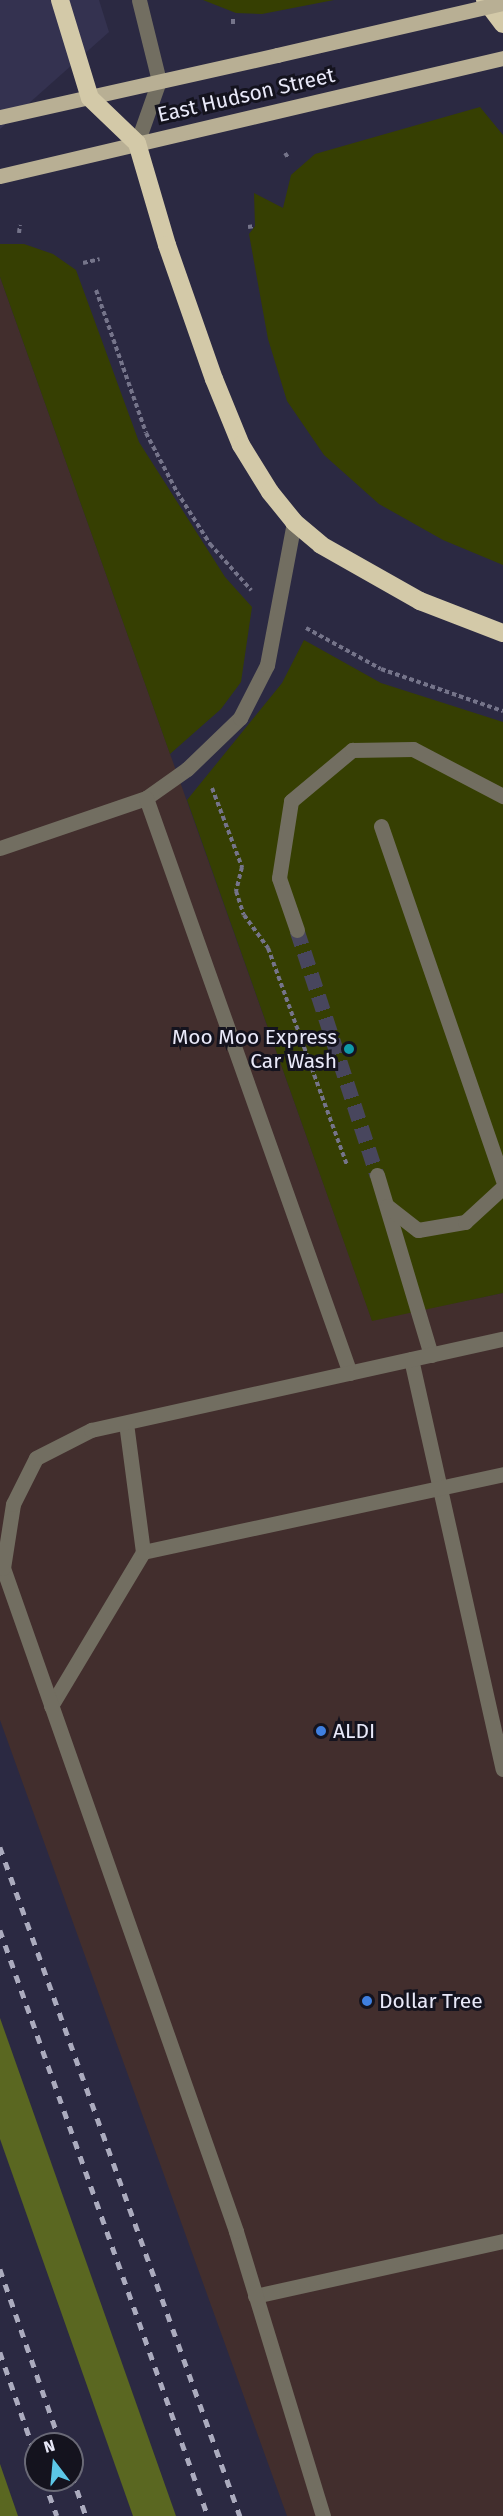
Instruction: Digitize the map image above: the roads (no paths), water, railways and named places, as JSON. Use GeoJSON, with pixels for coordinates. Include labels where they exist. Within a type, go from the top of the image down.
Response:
{"type":"FeatureCollection","features":[{"type":"Feature","properties":{"kind":"highway"},"geometry":{"type":"LineString","coordinates":[[60,0],[90,98],[137,143],[167,245],[228,412],[247,454],[294,522],[321,545],[420,601],[503,633]]}},
{"type":"Feature","properties":{"kind":"highway"},"geometry":{"type":"LineString","coordinates":[[485,0],[503,24]]}},
{"type":"Feature","properties":{"kind":"main road","name":"East Hudson Street"},"geometry":{"type":"LineString","coordinates":[[0,117],[503,3]]}},
{"type":"Feature","properties":{"kind":"main road","name":"East Hudson Street"},"geometry":{"type":"LineString","coordinates":[[0,176],[311,100],[503,58]]}},
{"type":"Feature","properties":{"kind":"street"},"geometry":{"type":"LineString","coordinates":[[137,143],[159,81],[139,0]]}},
{"type":"Feature","properties":{"kind":"street"},"geometry":{"type":"LineString","coordinates":[[0,848],[146,798],[199,758],[240,718],[267,665],[294,522]]}},
{"type":"Feature","properties":{"kind":"street"},"geometry":{"type":"LineString","coordinates":[[297,930],[279,878],[291,801],[352,750],[413,749],[503,796]]}},
{"type":"Feature","properties":{"kind":"street"},"geometry":{"type":"LineString","coordinates":[[146,798],[350,1373]]}},
{"type":"Feature","properties":{"kind":"street"},"geometry":{"type":"LineString","coordinates":[[381,826],[503,1181]]}},
{"type":"Feature","properties":{"kind":"street"},"geometry":{"type":"LineString","coordinates":[[377,1175],[431,1355]]}},
{"type":"Feature","properties":{"kind":"street"},"geometry":{"type":"LineString","coordinates":[[387,1206],[418,1230],[465,1222],[503,1187]]}},
{"type":"Feature","properties":{"kind":"street"},"geometry":{"type":"LineString","coordinates":[[322,2516],[255,2296],[3,1568],[13,1504],[36,1458],[91,1430],[503,1339]]}},
{"type":"Feature","properties":{"kind":"street"},"geometry":{"type":"LineString","coordinates":[[411,1359],[503,1769]]}},
{"type":"Feature","properties":{"kind":"street"},"geometry":{"type":"LineString","coordinates":[[51,1706],[144,1552],[126,1423]]}},
{"type":"Feature","properties":{"kind":"street"},"geometry":{"type":"LineString","coordinates":[[144,1552],[503,1474]]}},
{"type":"Feature","properties":{"kind":"street"},"geometry":{"type":"LineString","coordinates":[[255,2296],[503,2241]]}},
{"type":"Feature","properties":{"kind":"tunnel"},"geometry":{"type":"LineString","coordinates":[[297,930],[377,1175]]}},
{"type":"Feature","properties":{"kind":"railway"},"geometry":{"type":"LineString","coordinates":[[0,1847],[240,2516]]}},
{"type":"Feature","properties":{"kind":"railway"},"geometry":{"type":"LineString","coordinates":[[0,1930],[208,2516]]}},
{"type":"Feature","properties":{"kind":"railway"},"geometry":{"type":"LineString","coordinates":[[0,2269],[57,2432]]}},
{"type":"Feature","properties":{"kind":"railway"},"geometry":{"type":"LineString","coordinates":[[0,2352],[28,2432]]}},
{"type":"Feature","properties":{"kind":"railway"},"geometry":{"type":"LineString","coordinates":[[48,2492],[57,2516]]}},
{"type":"Feature","properties":{"kind":"railway"},"geometry":{"type":"LineString","coordinates":[[78,2492],[86,2516]]}},
{"type":"Feature","properties":{"kind":"place","name":"Moo Moo Express Car Wash"},"geometry":{"type":"Point","coordinates":[349,1049]}},
{"type":"Feature","properties":{"kind":"place","name":"ALDI"},"geometry":{"type":"Point","coordinates":[321,1731]}},
{"type":"Feature","properties":{"kind":"place","name":"Dollar Tree"},"geometry":{"type":"Point","coordinates":[367,2001]}}]}
